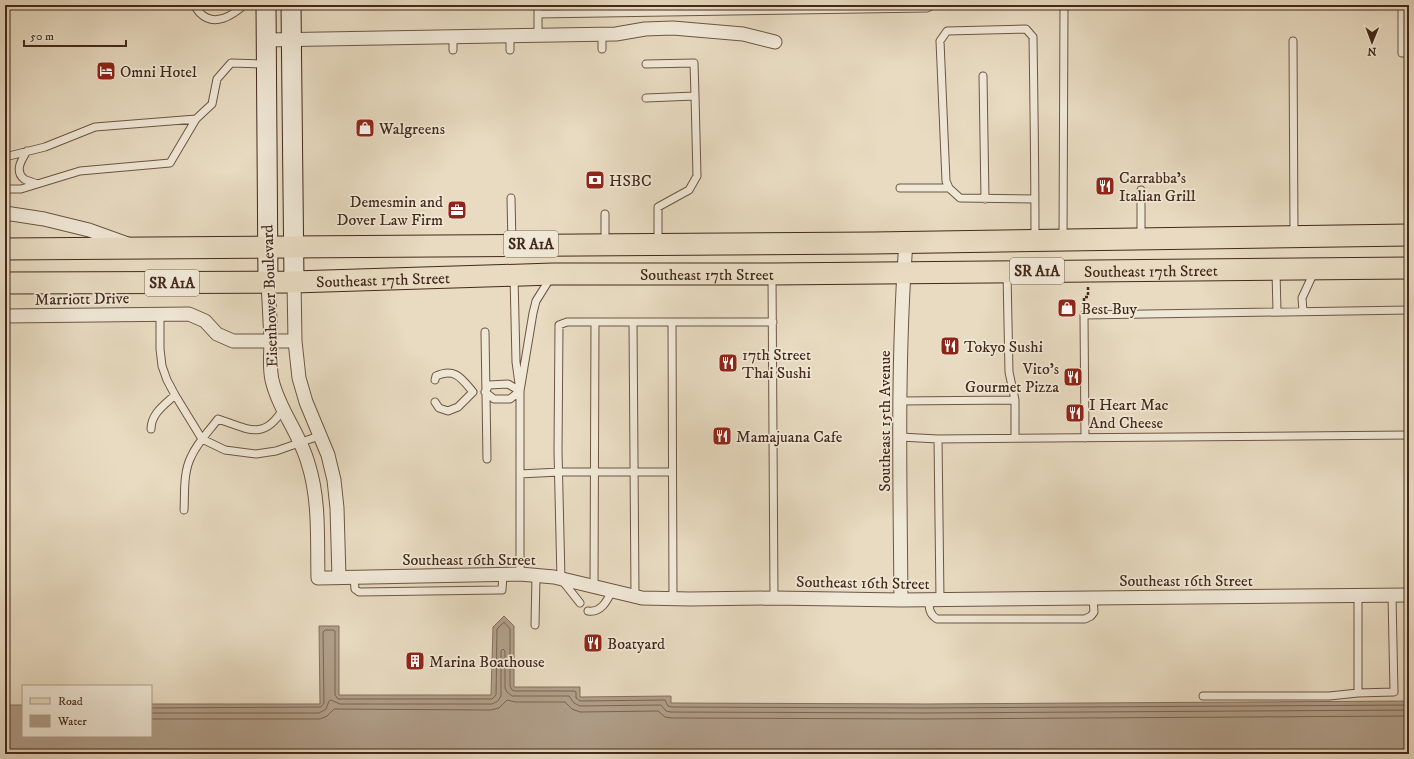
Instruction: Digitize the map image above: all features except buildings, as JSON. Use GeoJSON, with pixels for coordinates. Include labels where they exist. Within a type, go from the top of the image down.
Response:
{"type":"FeatureCollection","features":[{"type":"Feature","properties":{"kind":"main road","name":"Southeast 17th Street"},"geometry":{"type":"LineString","coordinates":[[5,249],[906,242],[1409,235]]}},
{"type":"Feature","properties":{"kind":"main road"},"geometry":{"type":"LineString","coordinates":[[1232,269],[1272,256],[1281,249],[1289,237]]}},
{"type":"Feature","properties":{"kind":"main road"},"geometry":{"type":"LineString","coordinates":[[1276,269],[1301,250],[1326,237]]}},
{"type":"Feature","properties":{"kind":"main road"},"geometry":{"type":"LineString","coordinates":[[514,276],[518,268],[539,257],[600,244]]}},
{"type":"Feature","properties":{"kind":"main road","name":"Southeast 17th Street"},"geometry":{"type":"LineString","coordinates":[[5,283],[294,282],[553,274],[772,274],[1409,268]]}},
{"type":"Feature","properties":{"kind":"street","name":"Eisenhower Boulevard"},"geometry":{"type":"LineString","coordinates":[[266,5],[267,246],[271,341],[269,364],[272,381],[283,409],[308,462],[314,483],[318,578]]}},
{"type":"Feature","properties":{"kind":"street","name":"Eisenhower Boulevard"},"geometry":{"type":"LineString","coordinates":[[291,5],[295,341],[299,378],[306,402],[328,455],[334,480],[337,508],[339,578]]}},
{"type":"Feature","properties":{"kind":"street"},"geometry":{"type":"LineString","coordinates":[[266,40],[453,44],[510,36],[602,35],[644,29],[673,28],[743,34],[774,42]]}},
{"type":"Feature","properties":{"kind":"street"},"geometry":{"type":"LineString","coordinates":[[5,212],[44,219],[89,230],[137,248]]}},
{"type":"Feature","properties":{"kind":"street","name":"Southeast 15th Avenue"},"geometry":{"type":"LineString","coordinates":[[901,600],[900,401],[906,242]]}},
{"type":"Feature","properties":{"kind":"street","name":"Marriott Drive"},"geometry":{"type":"LineString","coordinates":[[5,316],[189,314],[205,321],[217,334],[233,341],[295,341]]}},
{"type":"Feature","properties":{"kind":"street","name":"Southeast 16th Street"},"geometry":{"type":"LineString","coordinates":[[318,578],[520,574],[561,579],[635,596],[673,599],[774,598],[901,600],[1409,595]]}},
{"type":"Feature","properties":{"kind":"lane"},"geometry":{"type":"LineString","coordinates":[[195,5],[205,18],[214,20],[234,14],[244,5]]}},
{"type":"Feature","properties":{"kind":"lane"},"geometry":{"type":"LineString","coordinates":[[538,5],[538,36]]}},
{"type":"Feature","properties":{"kind":"lane"},"geometry":{"type":"LineString","coordinates":[[538,14],[927,8],[933,5]]}},
{"type":"Feature","properties":{"kind":"lane"},"geometry":{"type":"LineString","coordinates":[[1064,5],[1064,240]]}},
{"type":"Feature","properties":{"kind":"lane"},"geometry":{"type":"LineString","coordinates":[[1402,5],[1402,53],[1409,54]]}},
{"type":"Feature","properties":{"kind":"lane"},"geometry":{"type":"LineString","coordinates":[[1035,199],[960,198],[949,188],[946,181],[940,41],[947,31],[983,34],[1026,29],[1033,37],[1035,199],[1035,240]]}},
{"type":"Feature","properties":{"kind":"lane"},"geometry":{"type":"LineString","coordinates":[[602,35],[602,49]]}},
{"type":"Feature","properties":{"kind":"lane"},"geometry":{"type":"LineString","coordinates":[[510,36],[510,50]]}},
{"type":"Feature","properties":{"kind":"lane"},"geometry":{"type":"LineString","coordinates":[[1289,237],[1293,41]]}},
{"type":"Feature","properties":{"kind":"lane"},"geometry":{"type":"LineString","coordinates":[[5,189],[21,189],[80,171],[170,163],[196,119],[212,104],[216,79],[231,63],[266,64]]}},
{"type":"Feature","properties":{"kind":"lane"},"geometry":{"type":"LineString","coordinates":[[646,64],[694,63],[697,176],[688,190],[658,207],[658,244]]}},
{"type":"Feature","properties":{"kind":"lane"},"geometry":{"type":"LineString","coordinates":[[983,76],[985,199]]}},
{"type":"Feature","properties":{"kind":"lane"},"geometry":{"type":"LineString","coordinates":[[646,98],[695,96]]}},
{"type":"Feature","properties":{"kind":"lane"},"geometry":{"type":"LineString","coordinates":[[5,157],[46,147],[95,127],[196,119]]}},
{"type":"Feature","properties":{"kind":"lane"},"geometry":{"type":"LineString","coordinates":[[27,152],[20,162],[20,172],[24,179],[37,184]]}},
{"type":"Feature","properties":{"kind":"lane"},"geometry":{"type":"LineString","coordinates":[[900,188],[949,188]]}},
{"type":"Feature","properties":{"kind":"lane"},"geometry":{"type":"LineString","coordinates":[[1141,190],[1141,239]]}},
{"type":"Feature","properties":{"kind":"lane"},"geometry":{"type":"LineString","coordinates":[[511,198],[512,245]]}},
{"type":"Feature","properties":{"kind":"lane"},"geometry":{"type":"LineString","coordinates":[[600,244],[605,214]]}},
{"type":"Feature","properties":{"kind":"lane"},"geometry":{"type":"LineString","coordinates":[[1276,269],[1277,312]]}},
{"type":"Feature","properties":{"kind":"lane"},"geometry":{"type":"LineString","coordinates":[[1303,311],[1302,298],[1315,269]]}},
{"type":"Feature","properties":{"kind":"lane"},"geometry":{"type":"LineString","coordinates":[[1007,271],[1009,372],[1015,400],[1015,438]]}},
{"type":"Feature","properties":{"kind":"lane"},"geometry":{"type":"LineString","coordinates":[[435,402],[439,408],[448,411],[458,407],[473,392],[485,392],[494,399],[510,399],[520,391],[536,300],[553,274]]}},
{"type":"Feature","properties":{"kind":"lane"},"geometry":{"type":"LineString","coordinates":[[772,274],[774,598]]}},
{"type":"Feature","properties":{"kind":"lane"},"geometry":{"type":"LineString","coordinates":[[514,276],[516,362],[520,391],[520,574]]}},
{"type":"Feature","properties":{"kind":"lane"},"geometry":{"type":"LineString","coordinates":[[1085,438],[1084,315],[1409,310]]}},
{"type":"Feature","properties":{"kind":"lane"},"geometry":{"type":"LineString","coordinates":[[160,315],[160,349],[162,366],[175,395],[202,439],[225,450],[256,454],[276,451],[319,436]]}},
{"type":"Feature","properties":{"kind":"lane"},"geometry":{"type":"LineString","coordinates":[[580,603],[561,579],[559,325],[567,322],[772,322]]}},
{"type":"Feature","properties":{"kind":"lane"},"geometry":{"type":"LineString","coordinates":[[594,587],[595,322]]}},
{"type":"Feature","properties":{"kind":"lane"},"geometry":{"type":"LineString","coordinates":[[633,322],[635,596]]}},
{"type":"Feature","properties":{"kind":"lane"},"geometry":{"type":"LineString","coordinates":[[672,322],[673,599]]}},
{"type":"Feature","properties":{"kind":"lane"},"geometry":{"type":"LineString","coordinates":[[485,332],[487,459]]}},
{"type":"Feature","properties":{"kind":"lane"},"geometry":{"type":"LineString","coordinates":[[435,380],[436,376],[445,372],[458,375],[473,392]]}},
{"type":"Feature","properties":{"kind":"lane"},"geometry":{"type":"LineString","coordinates":[[485,392],[490,385],[502,384],[508,384],[520,391]]}},
{"type":"Feature","properties":{"kind":"lane"},"geometry":{"type":"LineString","coordinates":[[151,429],[154,416],[175,395]]}},
{"type":"Feature","properties":{"kind":"lane"},"geometry":{"type":"LineString","coordinates":[[900,401],[1015,400]]}},
{"type":"Feature","properties":{"kind":"lane"},"geometry":{"type":"LineString","coordinates":[[184,510],[185,479],[190,457],[218,419],[251,430],[260,430],[268,427],[276,421],[283,409]]}},
{"type":"Feature","properties":{"kind":"lane"},"geometry":{"type":"LineString","coordinates":[[900,437],[938,439],[1409,435]]}},
{"type":"Feature","properties":{"kind":"lane"},"geometry":{"type":"LineString","coordinates":[[938,439],[934,599],[930,612],[932,616],[937,619],[1086,618],[1091,616],[1094,612],[1093,598]]}},
{"type":"Feature","properties":{"kind":"lane"},"geometry":{"type":"LineString","coordinates":[[520,474],[559,472],[672,472]]}},
{"type":"Feature","properties":{"kind":"lane"},"geometry":{"type":"LineString","coordinates":[[535,624],[536,575]]}},
{"type":"Feature","properties":{"kind":"lane"},"geometry":{"type":"LineString","coordinates":[[588,611],[594,612],[600,609],[612,591]]}},
{"type":"Feature","properties":{"kind":"lane"},"geometry":{"type":"LineString","coordinates":[[1358,596],[1358,693]]}},
{"type":"Feature","properties":{"kind":"lane"},"geometry":{"type":"LineString","coordinates":[[1203,696],[1330,696],[1358,693],[1394,692],[1392,596]]}},
{"type":"Feature","properties":{"kind":"path"},"geometry":{"type":"LineString","coordinates":[[1084,315],[1084,297],[1088,297],[1088,284]]}},
{"type":"Feature","properties":{"kind":"water"},"geometry":{"type":"Polygon","coordinates":[[[504,616],[514,626],[514,687],[580,687],[580,697],[671,696],[671,703],[926,704],[1409,701],[1409,754],[5,754],[5,705],[22,705],[22,737],[152,737],[152,704],[320,704],[319,626],[339,626],[339,695],[491,695],[493,627],[504,616]]]}},
{"type":"Feature","properties":{"kind":"place","name":"Omni Hotel"},"geometry":{"type":"Point","coordinates":[106,71]}},
{"type":"Feature","properties":{"kind":"place","name":"Walgreens"},"geometry":{"type":"Point","coordinates":[365,128]}},
{"type":"Feature","properties":{"kind":"place","name":"HSBC"},"geometry":{"type":"Point","coordinates":[595,180]}},
{"type":"Feature","properties":{"kind":"place","name":"Carrabba's Italian Grill"},"geometry":{"type":"Point","coordinates":[1105,186]}},
{"type":"Feature","properties":{"kind":"place","name":"Demesmin and Dover Law Firm"},"geometry":{"type":"Point","coordinates":[457,210]}},
{"type":"Feature","properties":{"kind":"place","name":"Best Buy"},"geometry":{"type":"Point","coordinates":[1067,308]}},
{"type":"Feature","properties":{"kind":"place","name":"Tokyo Sushi"},"geometry":{"type":"Point","coordinates":[950,346]}},
{"type":"Feature","properties":{"kind":"place","name":"17th Street Thai Sushi"},"geometry":{"type":"Point","coordinates":[728,363]}},
{"type":"Feature","properties":{"kind":"place","name":"Vito's Gourmet Pizza"},"geometry":{"type":"Point","coordinates":[1073,377]}},
{"type":"Feature","properties":{"kind":"place","name":"I Heart Mac And Cheese"},"geometry":{"type":"Point","coordinates":[1075,413]}},
{"type":"Feature","properties":{"kind":"place","name":"Mamajuana Cafe"},"geometry":{"type":"Point","coordinates":[722,436]}},
{"type":"Feature","properties":{"kind":"place","name":"Boatyard"},"geometry":{"type":"Point","coordinates":[593,643]}},
{"type":"Feature","properties":{"kind":"place","name":"Marina Boathouse"},"geometry":{"type":"Point","coordinates":[415,661]}}]}
